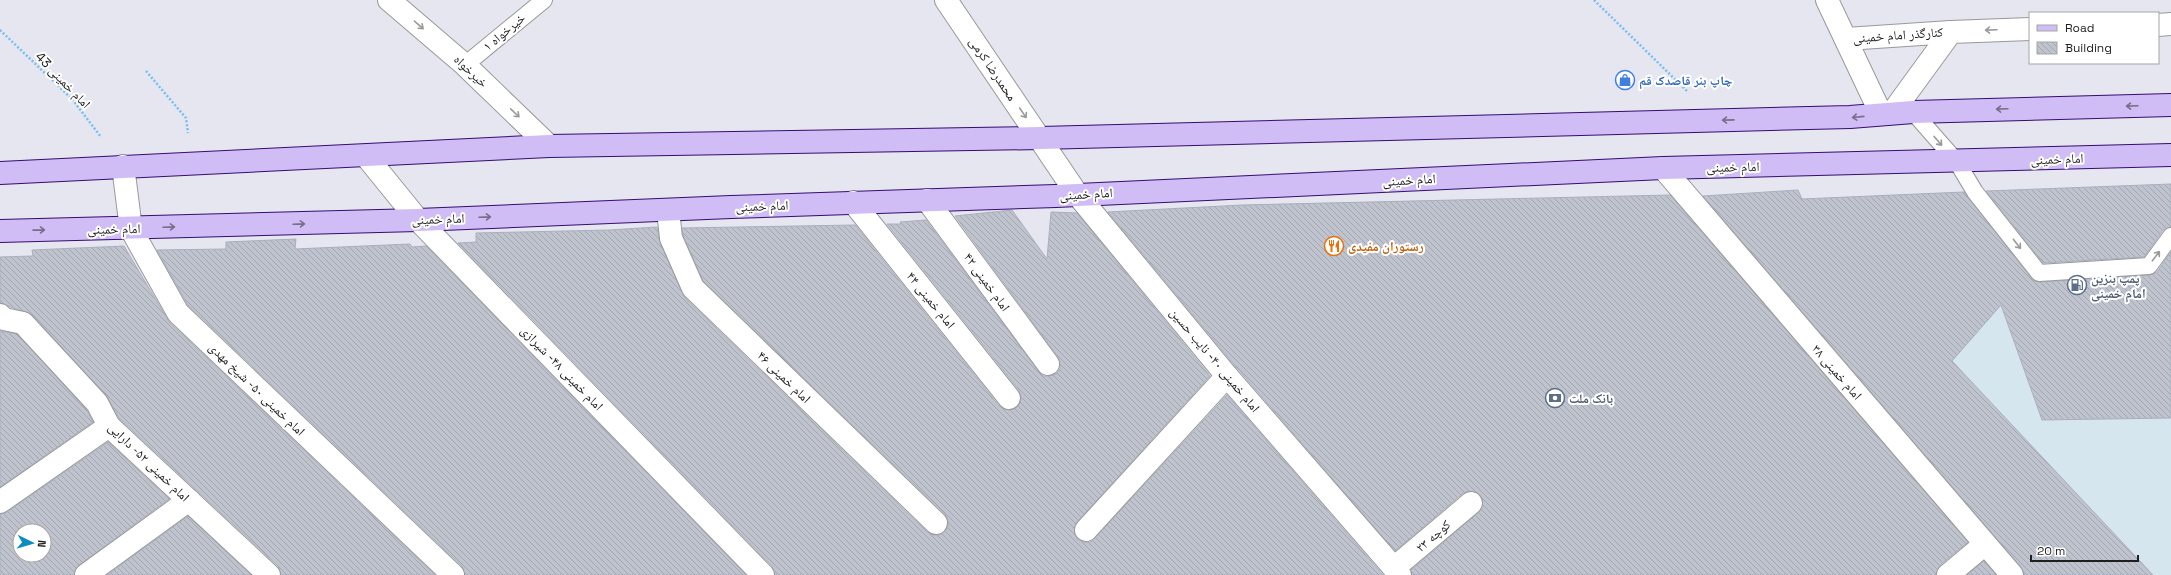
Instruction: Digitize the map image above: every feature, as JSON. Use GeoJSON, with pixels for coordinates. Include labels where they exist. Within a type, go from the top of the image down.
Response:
{"type":"FeatureCollection","features":[{"type":"Feature","properties":{"kind":"main road"},"geometry":{"type":"LineString","coordinates":[[0,173],[549,146],[1040,138],[1850,118],[1895,113],[2171,105]]}},
{"type":"Feature","properties":{"kind":"main road","name":"امام خمینی"},"geometry":{"type":"LineString","coordinates":[[0,231],[418,220],[1077,194],[1663,168],[2171,156]]}},
{"type":"Feature","properties":{"kind":"street","name":"خیرخواه"},"geometry":{"type":"LineString","coordinates":[[389,0],[465,65],[549,146]]}},
{"type":"Feature","properties":{"kind":"street","name":"محمدرضا کرمی"},"geometry":{"type":"LineString","coordinates":[[946,0],[1040,138]]}},
{"type":"Feature","properties":{"kind":"street"},"geometry":{"type":"LineString","coordinates":[[1827,0],[1846,39],[1895,113]]}},
{"type":"Feature","properties":{"kind":"street"},"geometry":{"type":"LineString","coordinates":[[2159,25],[2171,24]]}},
{"type":"Feature","properties":{"kind":"street","name":"کنارگذر امام خمینی"},"geometry":{"type":"LineString","coordinates":[[1846,39],[1951,32],[2029,29]]}},
{"type":"Feature","properties":{"kind":"street","name":"کنارگذر امام خمینی"},"geometry":{"type":"LineString","coordinates":[[1895,113],[1951,32]]}},
{"type":"Feature","properties":{"kind":"street","name":"امام خمینی ۴۰- نایب حسین"},"geometry":{"type":"LineString","coordinates":[[1040,138],[1077,194],[1227,376],[1397,572]]}},
{"type":"Feature","properties":{"kind":"street","name":"امام خمینی ۴۸- شیرازی"},"geometry":{"type":"LineString","coordinates":[[366,156],[418,220],[763,575]]}},
{"type":"Feature","properties":{"kind":"street","name":"امام خمینی ۵۰- شیخ مهدی"},"geometry":{"type":"LineString","coordinates":[[123,166],[131,228],[178,314],[453,575]]}},
{"type":"Feature","properties":{"kind":"street","name":"امام خمینی ۳۸"},"geometry":{"type":"LineString","coordinates":[[1663,168],[2012,575]]}},
{"type":"Feature","properties":{"kind":"street","name":"امام خمینی ۴۲"},"geometry":{"type":"LineString","coordinates":[[926,200],[1048,364]]}},
{"type":"Feature","properties":{"kind":"street","name":"امام خمینی ۴۴"},"geometry":{"type":"LineString","coordinates":[[854,202],[1009,398]]}},
{"type":"Feature","properties":{"kind":"street","name":"امام خمینی ۴۶"},"geometry":{"type":"LineString","coordinates":[[668,210],[671,238],[692,288],[936,523]]}},
{"type":"Feature","properties":{"kind":"street","name":"امام خمینی ۵۲- دارایی"},"geometry":{"type":"LineString","coordinates":[[0,315],[4,318],[23,323],[97,403],[109,426],[189,500],[259,572]]}},
{"type":"Feature","properties":{"kind":"street"},"geometry":{"type":"LineString","coordinates":[[1086,530],[1227,376]]}},
{"type":"Feature","properties":{"kind":"street"},"geometry":{"type":"LineString","coordinates":[[0,502],[109,426]]}},
{"type":"Feature","properties":{"kind":"street"},"geometry":{"type":"LineString","coordinates":[[86,575],[189,500]]}},
{"type":"Feature","properties":{"kind":"street","name":"کوچه ۲۳"},"geometry":{"type":"LineString","coordinates":[[1397,572],[1471,503]]}},
{"type":"Feature","properties":{"kind":"street"},"geometry":{"type":"LineString","coordinates":[[1948,575],[1985,544]]}},
{"type":"Feature","properties":{"kind":"lane","name":"خیرخواه ۱"},"geometry":{"type":"LineString","coordinates":[[465,65],[544,0]]}},
{"type":"Feature","properties":{"kind":"lane"},"geometry":{"type":"LineString","coordinates":[[1895,113],[1956,162],[1975,192],[2039,273],[2148,266],[2171,236]]}},
{"type":"Feature","properties":{"kind":"path"},"geometry":{"type":"LineString","coordinates":[[1594,0],[1718,121]]}},
{"type":"Feature","properties":{"kind":"path","name":"امام خمینی 43"},"geometry":{"type":"LineString","coordinates":[[0,30],[72,100],[123,166]]}},
{"type":"Feature","properties":{"kind":"path"},"geometry":{"type":"LineString","coordinates":[[146,71],[186,118],[192,163]]}},
{"type":"Feature","properties":{"kind":"shaded area"},"geometry":{"type":"Polygon","coordinates":[[[2001,305],[2042,420],[2171,418],[2171,575],[2153,575],[1952,361],[2001,305]]]}},
{"type":"Feature","properties":{"kind":"building"},"geometry":{"type":"Polygon","coordinates":[[[2171,184],[2171,227],[2163,230],[2144,257],[2043,263],[1986,191],[2171,184]]]}},
{"type":"Feature","properties":{"kind":"building"},"geometry":{"type":"Polygon","coordinates":[[[1798,190],[1802,199],[1964,192],[2032,279],[2039,282],[2150,275],[2157,272],[2171,252],[2171,418],[2042,420],[2001,305],[1952,361],[2153,575],[2024,575],[2021,567],[1703,196],[1798,190]]]}},
{"type":"Feature","properties":{"kind":"building"},"geometry":{"type":"Polygon","coordinates":[[[1670,195],[1968,542],[1940,565],[1936,575],[1412,575],[1411,570],[1479,512],[1483,501],[1480,495],[1469,491],[1463,493],[1395,551],[1237,368],[1108,212],[1242,205],[1670,195]]]}},
{"type":"Feature","properties":{"kind":"building"},"geometry":{"type":"Polygon","coordinates":[[[1012,210],[1047,259],[1051,212],[1077,213],[1210,376],[1077,522],[1074,528],[1077,539],[1084,542],[1090,542],[1095,538],[1227,395],[1383,575],[775,575],[772,566],[458,243],[476,242],[476,233],[609,230],[657,227],[660,243],[684,297],[927,532],[933,535],[939,535],[945,532],[948,526],[948,520],[945,514],[703,281],[683,235],[682,228],[855,225],[999,406],[1010,410],[1016,408],[1020,403],[1021,397],[1019,390],[887,224],[901,224],[900,222],[926,220],[1038,371],[1043,376],[1050,376],[1056,374],[1060,369],[1058,357],[955,216],[1012,210]]]}},
{"type":"Feature","properties":{"kind":"building"},"geometry":{"type":"Polygon","coordinates":[[[296,239],[295,249],[410,244],[412,247],[426,246],[746,575],[465,575],[462,566],[188,305],[157,250],[226,249],[226,242],[296,239]]]}},
{"type":"Feature","properties":{"kind":"building"},"geometry":{"type":"Polygon","coordinates":[[[124,246],[169,322],[435,575],[281,575],[278,566],[119,418],[106,395],[32,315],[0,303],[0,257],[33,256],[32,250],[124,246]]]}},
{"type":"Feature","properties":{"kind":"building"},"geometry":{"type":"Polygon","coordinates":[[[0,331],[17,334],[87,410],[93,422],[0,487],[0,331]]]}},
{"type":"Feature","properties":{"kind":"building"},"geometry":{"type":"Polygon","coordinates":[[[108,442],[169,499],[79,565],[74,575],[0,575],[0,514],[7,512],[108,442]]]}},
{"type":"Feature","properties":{"kind":"building"},"geometry":{"type":"Polygon","coordinates":[[[188,516],[251,575],[107,575],[188,516]]]}},
{"type":"Feature","properties":{"kind":"building"},"geometry":{"type":"Polygon","coordinates":[[[1984,561],[1996,575],[1967,575],[1984,561]]]}},
{"type":"Feature","properties":{"kind":"place","name":"چاپ بنر قاصدک قم"},"geometry":{"type":"Point","coordinates":[1625,80]}},
{"type":"Feature","properties":{"kind":"place","name":"رستوران مفیدی"},"geometry":{"type":"Point","coordinates":[1334,246]}},
{"type":"Feature","properties":{"kind":"place","name":"پمپ بنزین امام خمینی"},"geometry":{"type":"Point","coordinates":[2077,285]}},
{"type":"Feature","properties":{"kind":"place","name":"بانک ملت"},"geometry":{"type":"Point","coordinates":[1555,398]}}]}
